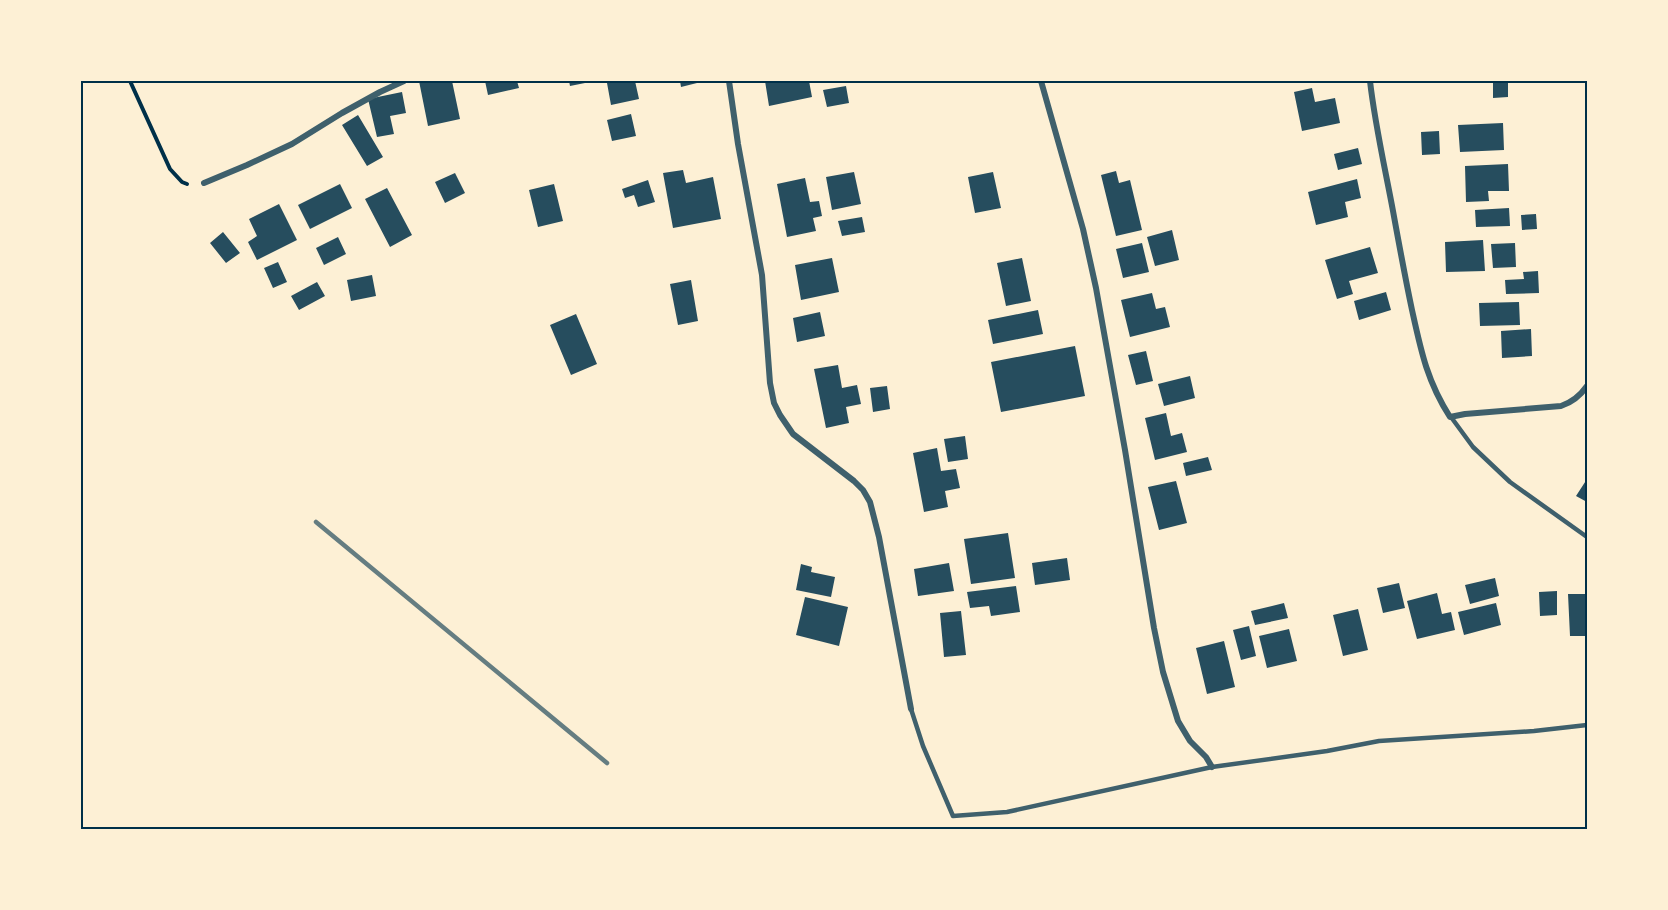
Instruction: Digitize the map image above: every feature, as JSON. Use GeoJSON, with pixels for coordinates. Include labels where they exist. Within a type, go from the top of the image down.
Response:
{"type":"FeatureCollection","features":[{"type":"Feature","properties":{"kind":"street"},"geometry":{"type":"LineString","coordinates":[[204,183],[292,144],[342,113],[404,81]]}},
{"type":"Feature","properties":{"kind":"street"},"geometry":{"type":"LineString","coordinates":[[729,81],[762,275],[770,382],[774,403],[793,434],[854,481],[870,502],[885,568],[911,709]]}},
{"type":"Feature","properties":{"kind":"street"},"geometry":{"type":"LineString","coordinates":[[1041,81],[1073,191],[1094,278],[1163,672],[1182,728],[1212,767]]}},
{"type":"Feature","properties":{"kind":"street"},"geometry":{"type":"LineString","coordinates":[[1370,81],[1378,140],[1404,275],[1423,358],[1439,399],[1450,417],[1562,406],[1579,397],[1587,386]]}},
{"type":"Feature","properties":{"kind":"lane"},"geometry":{"type":"LineString","coordinates":[[1450,417],[1473,447],[1504,477],[1587,537]]}},
{"type":"Feature","properties":{"kind":"lane"},"geometry":{"type":"LineString","coordinates":[[911,709],[923,746],[953,816],[1007,812],[1212,767],[1379,741],[1534,731],[1587,724]]}},
{"type":"Feature","properties":{"kind":"path"},"geometry":{"type":"LineString","coordinates":[[130,81],[171,169],[182,182],[191,185],[204,183]]}},
{"type":"Feature","properties":{"kind":"building"},"geometry":{"type":"Polygon","coordinates":[[[419,81],[452,81],[460,119],[428,126],[419,81]]]}},
{"type":"Feature","properties":{"kind":"building"},"geometry":{"type":"Polygon","coordinates":[[[485,81],[517,81],[519,88],[488,95],[485,81]]]}},
{"type":"Feature","properties":{"kind":"building"},"geometry":{"type":"Polygon","coordinates":[[[569,81],[589,81],[590,82],[570,86],[569,81]]]}},
{"type":"Feature","properties":{"kind":"building"},"geometry":{"type":"Polygon","coordinates":[[[635,81],[639,99],[611,105],[607,83],[635,81]]]}},
{"type":"Feature","properties":{"kind":"building"},"geometry":{"type":"Polygon","coordinates":[[[680,81],[697,81],[697,83],[681,87],[680,81]]]}},
{"type":"Feature","properties":{"kind":"building"},"geometry":{"type":"Polygon","coordinates":[[[765,81],[809,81],[812,97],[769,106],[765,81]]]}},
{"type":"Feature","properties":{"kind":"building"},"geometry":{"type":"Polygon","coordinates":[[[1493,81],[1508,81],[1508,97],[1493,98],[1493,81]]]}},
{"type":"Feature","properties":{"kind":"building"},"geometry":{"type":"Polygon","coordinates":[[[846,86],[849,103],[827,107],[823,90],[846,86]]]}},
{"type":"Feature","properties":{"kind":"building"},"geometry":{"type":"Polygon","coordinates":[[[1312,88],[1315,102],[1335,98],[1340,123],[1302,131],[1294,92],[1312,88]]]}},
{"type":"Feature","properties":{"kind":"building"},"geometry":{"type":"Polygon","coordinates":[[[402,92],[406,113],[390,116],[394,134],[377,137],[368,99],[402,92]]]}},
{"type":"Feature","properties":{"kind":"building"},"geometry":{"type":"Polygon","coordinates":[[[631,114],[636,136],[612,141],[607,120],[631,114]]]}},
{"type":"Feature","properties":{"kind":"building"},"geometry":{"type":"Polygon","coordinates":[[[358,115],[383,157],[367,166],[342,125],[358,115]]]}},
{"type":"Feature","properties":{"kind":"building"},"geometry":{"type":"Polygon","coordinates":[[[1503,123],[1504,150],[1460,152],[1458,125],[1503,123]]]}},
{"type":"Feature","properties":{"kind":"building"},"geometry":{"type":"Polygon","coordinates":[[[1439,131],[1440,154],[1422,155],[1421,132],[1439,131]]]}},
{"type":"Feature","properties":{"kind":"building"},"geometry":{"type":"Polygon","coordinates":[[[1358,148],[1362,164],[1338,170],[1334,154],[1358,148]]]}},
{"type":"Feature","properties":{"kind":"building"},"geometry":{"type":"Polygon","coordinates":[[[1508,164],[1509,191],[1488,191],[1489,201],[1466,202],[1465,166],[1508,164]]]}},
{"type":"Feature","properties":{"kind":"building"},"geometry":{"type":"Polygon","coordinates":[[[683,170],[686,183],[713,177],[721,219],[673,228],[663,173],[683,170]]]}},
{"type":"Feature","properties":{"kind":"building"},"geometry":{"type":"Polygon","coordinates":[[[1116,171],[1119,183],[1130,180],[1142,230],[1116,236],[1101,175],[1116,171]]]}},
{"type":"Feature","properties":{"kind":"building"},"geometry":{"type":"Polygon","coordinates":[[[854,172],[861,204],[832,210],[826,177],[854,172]]]}},
{"type":"Feature","properties":{"kind":"building"},"geometry":{"type":"Polygon","coordinates":[[[993,172],[1001,208],[975,213],[968,177],[993,172]]]}},
{"type":"Feature","properties":{"kind":"building"},"geometry":{"type":"Polygon","coordinates":[[[455,173],[465,193],[445,203],[435,182],[455,173]]]}},
{"type":"Feature","properties":{"kind":"building"},"geometry":{"type":"Polygon","coordinates":[[[805,178],[810,202],[819,201],[822,216],[813,218],[816,231],[787,237],[777,184],[805,178]]]}},
{"type":"Feature","properties":{"kind":"building"},"geometry":{"type":"Polygon","coordinates":[[[1357,179],[1361,198],[1345,202],[1348,217],[1316,225],[1308,192],[1357,179]]]}},
{"type":"Feature","properties":{"kind":"building"},"geometry":{"type":"Polygon","coordinates":[[[648,180],[655,202],[638,207],[634,195],[625,198],[622,189],[648,180]]]}},
{"type":"Feature","properties":{"kind":"building"},"geometry":{"type":"Polygon","coordinates":[[[340,184],[352,208],[310,229],[298,205],[340,184]]]}},
{"type":"Feature","properties":{"kind":"building"},"geometry":{"type":"Polygon","coordinates":[[[554,184],[563,221],[538,227],[529,190],[554,184]]]}},
{"type":"Feature","properties":{"kind":"building"},"geometry":{"type":"Polygon","coordinates":[[[387,188],[412,235],[390,247],[365,199],[387,188]]]}},
{"type":"Feature","properties":{"kind":"building"},"geometry":{"type":"Polygon","coordinates":[[[279,204],[297,240],[257,260],[248,242],[257,236],[249,219],[279,204]]]}},
{"type":"Feature","properties":{"kind":"building"},"geometry":{"type":"Polygon","coordinates":[[[1509,208],[1510,226],[1476,227],[1475,210],[1509,208]]]}},
{"type":"Feature","properties":{"kind":"building"},"geometry":{"type":"Polygon","coordinates":[[[1536,214],[1537,229],[1522,230],[1521,215],[1536,214]]]}},
{"type":"Feature","properties":{"kind":"building"},"geometry":{"type":"Polygon","coordinates":[[[862,217],[865,232],[842,236],[838,221],[862,217]]]}},
{"type":"Feature","properties":{"kind":"building"},"geometry":{"type":"Polygon","coordinates":[[[1172,230],[1179,260],[1155,266],[1147,237],[1172,230]]]}},
{"type":"Feature","properties":{"kind":"building"},"geometry":{"type":"Polygon","coordinates":[[[223,232],[240,253],[226,263],[210,243],[223,232]]]}},
{"type":"Feature","properties":{"kind":"building"},"geometry":{"type":"Polygon","coordinates":[[[338,237],[346,254],[324,265],[316,248],[338,237]]]}},
{"type":"Feature","properties":{"kind":"building"},"geometry":{"type":"Polygon","coordinates":[[[1483,240],[1485,271],[1446,272],[1445,242],[1483,240]]]}},
{"type":"Feature","properties":{"kind":"building"},"geometry":{"type":"Polygon","coordinates":[[[1142,243],[1149,272],[1123,278],[1116,249],[1142,243]]]}},
{"type":"Feature","properties":{"kind":"building"},"geometry":{"type":"Polygon","coordinates":[[[1515,243],[1516,267],[1493,268],[1491,244],[1515,243]]]}},
{"type":"Feature","properties":{"kind":"building"},"geometry":{"type":"Polygon","coordinates":[[[1370,247],[1378,273],[1349,281],[1353,294],[1337,299],[1325,260],[1370,247]]]}},
{"type":"Feature","properties":{"kind":"building"},"geometry":{"type":"Polygon","coordinates":[[[832,258],[839,292],[801,300],[795,265],[832,258]]]}},
{"type":"Feature","properties":{"kind":"building"},"geometry":{"type":"Polygon","coordinates":[[[1022,258],[1031,301],[1006,306],[997,263],[1022,258]]]}},
{"type":"Feature","properties":{"kind":"building"},"geometry":{"type":"Polygon","coordinates":[[[278,262],[287,282],[273,288],[264,268],[278,262]]]}},
{"type":"Feature","properties":{"kind":"building"},"geometry":{"type":"Polygon","coordinates":[[[1538,271],[1539,293],[1506,294],[1505,280],[1524,279],[1523,272],[1538,271]]]}},
{"type":"Feature","properties":{"kind":"building"},"geometry":{"type":"Polygon","coordinates":[[[372,275],[376,296],[351,301],[347,280],[372,275]]]}},
{"type":"Feature","properties":{"kind":"building"},"geometry":{"type":"Polygon","coordinates":[[[691,280],[698,321],[678,325],[670,284],[691,280]]]}},
{"type":"Feature","properties":{"kind":"building"},"geometry":{"type":"Polygon","coordinates":[[[317,282],[325,296],[299,310],[291,296],[317,282]]]}},
{"type":"Feature","properties":{"kind":"building"},"geometry":{"type":"Polygon","coordinates":[[[1386,292],[1391,310],[1359,320],[1354,301],[1386,292]]]}},
{"type":"Feature","properties":{"kind":"building"},"geometry":{"type":"Polygon","coordinates":[[[1152,293],[1156,309],[1165,307],[1170,327],[1130,337],[1121,300],[1152,293]]]}},
{"type":"Feature","properties":{"kind":"building"},"geometry":{"type":"Polygon","coordinates":[[[1519,302],[1520,325],[1480,326],[1479,303],[1519,302]]]}},
{"type":"Feature","properties":{"kind":"building"},"geometry":{"type":"Polygon","coordinates":[[[1038,310],[1043,334],[993,344],[988,320],[1038,310]]]}},
{"type":"Feature","properties":{"kind":"building"},"geometry":{"type":"Polygon","coordinates":[[[820,312],[825,336],[797,342],[793,318],[820,312]]]}},
{"type":"Feature","properties":{"kind":"building"},"geometry":{"type":"Polygon","coordinates":[[[576,314],[597,364],[571,375],[550,325],[576,314]]]}},
{"type":"Feature","properties":{"kind":"building"},"geometry":{"type":"Polygon","coordinates":[[[1531,329],[1532,356],[1502,358],[1501,331],[1531,329]]]}},
{"type":"Feature","properties":{"kind":"building"},"geometry":{"type":"Polygon","coordinates":[[[1075,346],[1085,396],[1001,412],[991,362],[1075,346]]]}},
{"type":"Feature","properties":{"kind":"building"},"geometry":{"type":"Polygon","coordinates":[[[1146,351],[1153,381],[1136,385],[1128,355],[1146,351]]]}},
{"type":"Feature","properties":{"kind":"building"},"geometry":{"type":"Polygon","coordinates":[[[838,365],[842,388],[857,385],[861,404],[846,407],[849,423],[826,428],[814,369],[838,365]]]}},
{"type":"Feature","properties":{"kind":"building"},"geometry":{"type":"Polygon","coordinates":[[[1190,376],[1195,398],[1164,406],[1158,384],[1190,376]]]}},
{"type":"Feature","properties":{"kind":"building"},"geometry":{"type":"Polygon","coordinates":[[[887,386],[890,409],[873,412],[870,388],[887,386]]]}},
{"type":"Feature","properties":{"kind":"building"},"geometry":{"type":"Polygon","coordinates":[[[1166,413],[1171,436],[1182,433],[1187,452],[1155,460],[1145,418],[1166,413]]]}},
{"type":"Feature","properties":{"kind":"building"},"geometry":{"type":"Polygon","coordinates":[[[965,436],[968,459],[948,462],[944,439],[965,436]]]}},
{"type":"Feature","properties":{"kind":"building"},"geometry":{"type":"Polygon","coordinates":[[[937,448],[941,471],[956,469],[960,488],[945,491],[948,507],[924,512],[913,453],[937,448]]]}},
{"type":"Feature","properties":{"kind":"building"},"geometry":{"type":"Polygon","coordinates":[[[1208,457],[1212,470],[1186,476],[1183,463],[1208,457]]]}},
{"type":"Feature","properties":{"kind":"building"},"geometry":{"type":"Polygon","coordinates":[[[1587,479],[1587,502],[1576,496],[1587,479]]]}},
{"type":"Feature","properties":{"kind":"building"},"geometry":{"type":"Polygon","coordinates":[[[1176,481],[1187,523],[1159,530],[1148,487],[1176,481]]]}},
{"type":"Feature","properties":{"kind":"building"},"geometry":{"type":"Polygon","coordinates":[[[1008,533],[1015,578],[971,584],[964,539],[1008,533]]]}},
{"type":"Feature","properties":{"kind":"building"},"geometry":{"type":"Polygon","coordinates":[[[1067,558],[1070,580],[1035,585],[1032,563],[1067,558]]]}},
{"type":"Feature","properties":{"kind":"building"},"geometry":{"type":"Polygon","coordinates":[[[949,563],[954,591],[918,596],[914,569],[949,563]]]}},
{"type":"Feature","properties":{"kind":"building"},"geometry":{"type":"Polygon","coordinates":[[[801,564],[812,567],[811,572],[835,577],[831,597],[796,590],[801,564]]]}},
{"type":"Feature","properties":{"kind":"building"},"geometry":{"type":"Polygon","coordinates":[[[1495,578],[1499,596],[1470,604],[1465,585],[1495,578]]]}},
{"type":"Feature","properties":{"kind":"building"},"geometry":{"type":"Polygon","coordinates":[[[1399,583],[1405,608],[1383,613],[1377,588],[1399,583]]]}},
{"type":"Feature","properties":{"kind":"building"},"geometry":{"type":"Polygon","coordinates":[[[1016,586],[1020,612],[991,616],[989,606],[970,608],[967,592],[1016,586]]]}},
{"type":"Feature","properties":{"kind":"building"},"geometry":{"type":"Polygon","coordinates":[[[1557,591],[1557,615],[1540,616],[1539,592],[1557,591]]]}},
{"type":"Feature","properties":{"kind":"building"},"geometry":{"type":"Polygon","coordinates":[[[1437,593],[1442,614],[1451,612],[1455,630],[1417,639],[1407,601],[1437,593]]]}},
{"type":"Feature","properties":{"kind":"building"},"geometry":{"type":"Polygon","coordinates":[[[1568,594],[1587,594],[1587,636],[1570,636],[1568,594]]]}},
{"type":"Feature","properties":{"kind":"building"},"geometry":{"type":"Polygon","coordinates":[[[805,597],[848,607],[839,646],[796,635],[805,597]]]}},
{"type":"Feature","properties":{"kind":"building"},"geometry":{"type":"Polygon","coordinates":[[[1284,603],[1288,618],[1255,625],[1251,611],[1284,603]]]}},
{"type":"Feature","properties":{"kind":"building"},"geometry":{"type":"Polygon","coordinates":[[[1496,603],[1501,625],[1464,635],[1458,612],[1496,603]]]}},
{"type":"Feature","properties":{"kind":"building"},"geometry":{"type":"Polygon","coordinates":[[[1358,609],[1368,650],[1343,656],[1333,615],[1358,609]]]}},
{"type":"Feature","properties":{"kind":"building"},"geometry":{"type":"Polygon","coordinates":[[[961,611],[966,655],[944,657],[940,613],[961,611]]]}},
{"type":"Feature","properties":{"kind":"building"},"geometry":{"type":"Polygon","coordinates":[[[1249,626],[1256,656],[1241,660],[1233,630],[1249,626]]]}},
{"type":"Feature","properties":{"kind":"building"},"geometry":{"type":"Polygon","coordinates":[[[1289,629],[1297,661],[1267,668],[1259,636],[1289,629]]]}},
{"type":"Feature","properties":{"kind":"building"},"geometry":{"type":"Polygon","coordinates":[[[1224,641],[1235,687],[1207,694],[1196,648],[1224,641]]]}},
{"type":"Feature","properties":{"kind":"railway"},"geometry":{"type":"LineString","coordinates":[[316,522],[607,763]]}}]}
